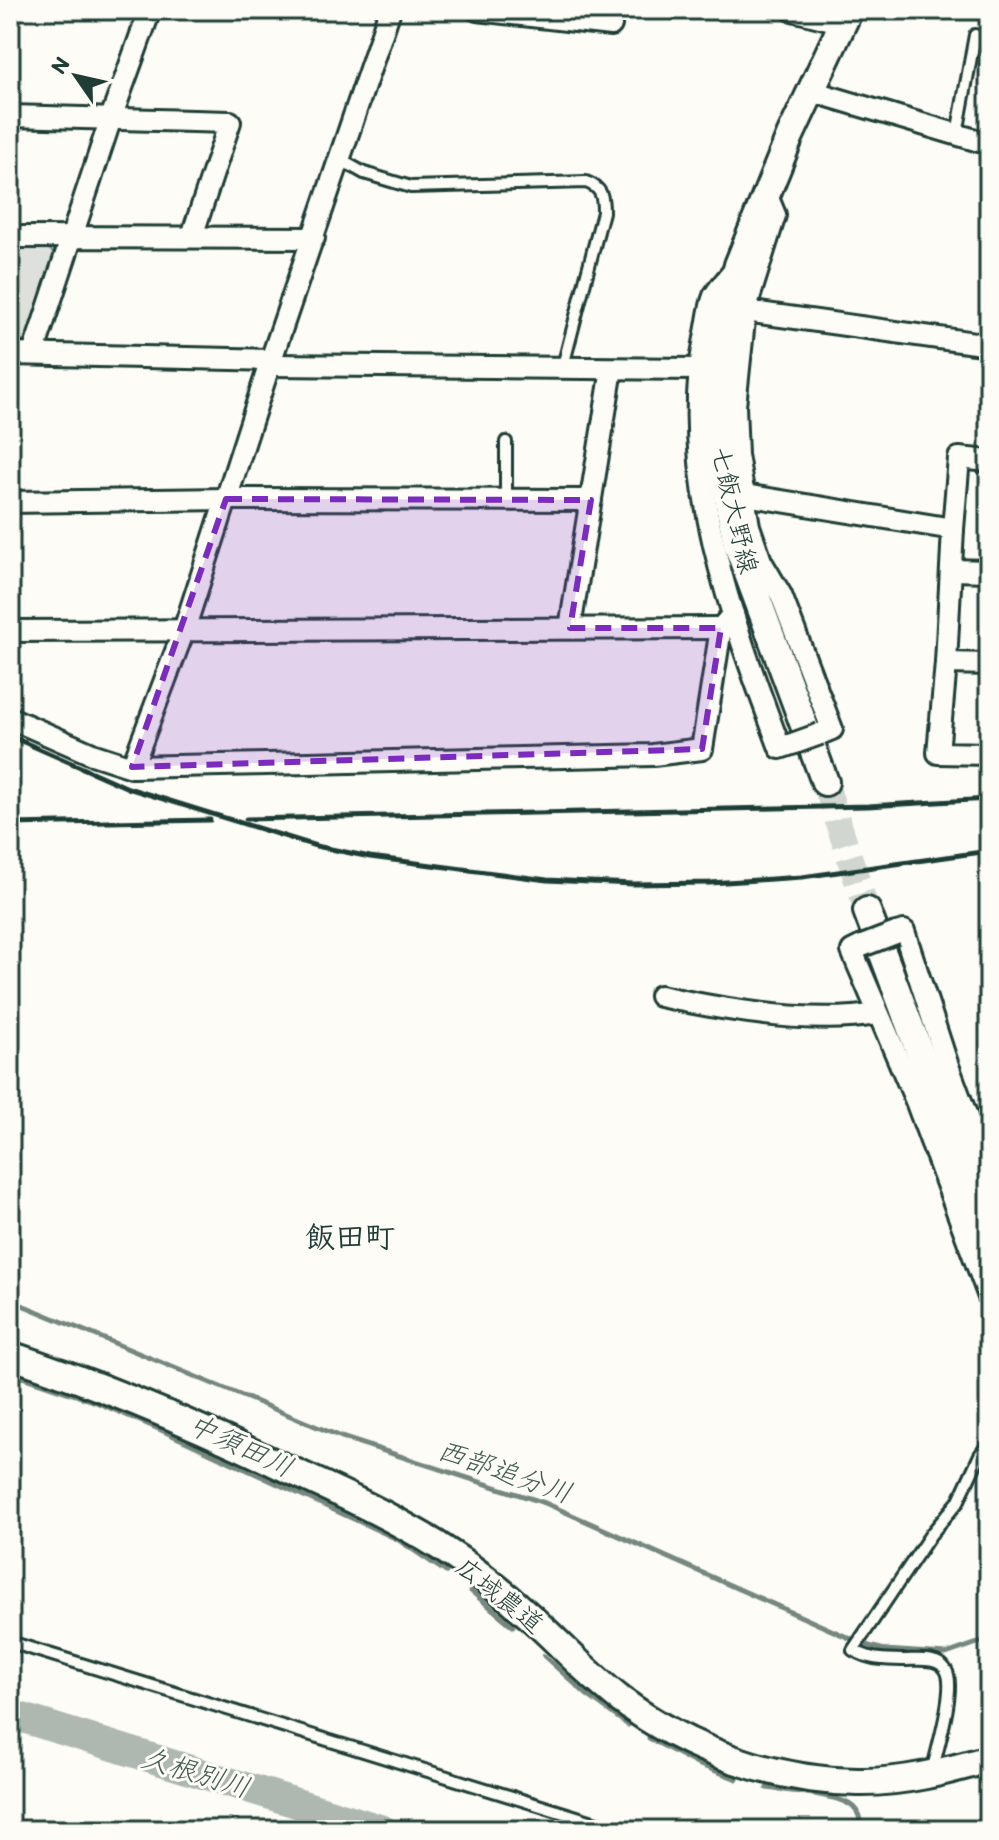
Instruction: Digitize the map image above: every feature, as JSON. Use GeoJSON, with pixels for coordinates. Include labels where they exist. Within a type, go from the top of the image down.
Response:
{"type":"FeatureCollection","features":[{"type":"Feature","properties":{"kind":"main road","name":"七飯大野線"},"geometry":{"type":"LineString","coordinates":[[825,782],[737,544],[720,460],[718,371],[725,320],[738,265],[766,193],[847,16]]}},
{"type":"Feature","properties":{"kind":"main road"},"geometry":{"type":"LineString","coordinates":[[867,911],[989,1238]]}},
{"type":"Feature","properties":{"kind":"main road","name":"広域農道"},"geometry":{"type":"LineString","coordinates":[[10,1355],[82,1379],[159,1410],[344,1495],[410,1529],[480,1575],[622,1701],[670,1732],[720,1755],[758,1768],[859,1782],[931,1775],[989,1759]]}},
{"type":"Feature","properties":{"kind":"street"},"geometry":{"type":"LineString","coordinates":[[33,354],[150,10]]}},
{"type":"Feature","properties":{"kind":"street"},"geometry":{"type":"LineString","coordinates":[[132,767],[184,630],[390,10]]}},
{"type":"Feature","properties":{"kind":"street"},"geometry":{"type":"LineString","coordinates":[[477,10],[611,25]]}},
{"type":"Feature","properties":{"kind":"street"},"geometry":{"type":"LineString","coordinates":[[792,10],[847,16]]}},
{"type":"Feature","properties":{"kind":"street"},"geometry":{"type":"LineString","coordinates":[[811,91],[989,144]]}},
{"type":"Feature","properties":{"kind":"street"},"geometry":{"type":"LineString","coordinates":[[10,116],[230,122],[192,236]]}},
{"type":"Feature","properties":{"kind":"street"},"geometry":{"type":"LineString","coordinates":[[738,265],[714,297],[699,369],[697,435],[702,485],[727,621],[747,661],[780,748],[832,729],[781,595],[761,561],[749,526],[737,455],[735,406],[745,311],[775,215],[766,193]]}},
{"type":"Feature","properties":{"kind":"street"},"geometry":{"type":"LineString","coordinates":[[10,237],[314,238]]}},
{"type":"Feature","properties":{"kind":"street"},"geometry":{"type":"LineString","coordinates":[[745,311],[989,345]]}},
{"type":"Feature","properties":{"kind":"street"},"geometry":{"type":"LineString","coordinates":[[10,354],[699,369]]}},
{"type":"Feature","properties":{"kind":"street"},"geometry":{"type":"LineString","coordinates":[[570,628],[612,369]]}},
{"type":"Feature","properties":{"kind":"street"},"geometry":{"type":"LineString","coordinates":[[989,461],[959,458],[938,753],[989,754]]}},
{"type":"Feature","properties":{"kind":"street"},"geometry":{"type":"LineString","coordinates":[[745,495],[953,529]]}},
{"type":"Feature","properties":{"kind":"street"},"geometry":{"type":"LineString","coordinates":[[10,502],[591,500]]}},
{"type":"Feature","properties":{"kind":"street"},"geometry":{"type":"LineString","coordinates":[[952,570],[989,571]]}},
{"type":"Feature","properties":{"kind":"street"},"geometry":{"type":"LineString","coordinates":[[10,631],[570,628],[727,621]]}},
{"type":"Feature","properties":{"kind":"street"},"geometry":{"type":"LineString","coordinates":[[10,718],[92,754],[132,767],[653,755],[702,749],[727,621]]}},
{"type":"Feature","properties":{"kind":"street"},"geometry":{"type":"LineString","coordinates":[[946,663],[989,664]]}},
{"type":"Feature","properties":{"kind":"street"},"geometry":{"type":"LineString","coordinates":[[989,1176],[947,1063],[904,931],[852,951],[916,1101],[989,1297]]}},
{"type":"Feature","properties":{"kind":"street"},"geometry":{"type":"LineString","coordinates":[[660,996],[711,1007],[819,1017],[847,1019],[877,1014]]}},
{"type":"Feature","properties":{"kind":"lane"},"geometry":{"type":"LineString","coordinates":[[957,134],[975,35]]}},
{"type":"Feature","properties":{"kind":"lane"},"geometry":{"type":"LineString","coordinates":[[341,160],[364,173],[411,187],[586,182],[597,187],[603,196],[603,212],[563,366]]}},
{"type":"Feature","properties":{"kind":"lane"},"geometry":{"type":"LineString","coordinates":[[506,442],[506,500]]}},
{"type":"Feature","properties":{"kind":"lane"},"geometry":{"type":"LineString","coordinates":[[931,1775],[947,1703],[950,1680],[946,1669],[930,1660],[869,1659],[853,1650],[931,1534],[958,1502],[989,1443]]}},
{"type":"Feature","properties":{"kind":"lane"},"geometry":{"type":"LineString","coordinates":[[10,1642],[619,1830]]}},
{"type":"Feature","properties":{"kind":"highlighted area"},"geometry":{"type":"Polygon","coordinates":[[[226,499],[591,500],[570,628],[721,628],[702,749],[132,767],[226,499]]]}},
{"type":"Feature","properties":{"kind":"shaded area"},"geometry":{"type":"Polygon","coordinates":[[[10,247],[48,247],[57,258],[27,338],[14,347],[10,347],[10,247]]]}},
{"type":"Feature","properties":{"kind":"waterway","name":"西部追分川"},"geometry":{"type":"LineString","coordinates":[[10,1300],[344,1438],[545,1503],[865,1645],[885,1650],[946,1654],[989,1639]]}},
{"type":"Feature","properties":{"kind":"waterway","name":"中須田川"},"geometry":{"type":"LineString","coordinates":[[10,1373],[96,1402],[161,1430],[397,1539],[446,1572]]}},
{"type":"Feature","properties":{"kind":"waterway","name":"中須田川"},"geometry":{"type":"LineString","coordinates":[[471,1591],[513,1626]]}},
{"type":"Feature","properties":{"kind":"waterway","name":"中須田川"},"geometry":{"type":"LineString","coordinates":[[544,1656],[586,1694],[628,1725]]}},
{"type":"Feature","properties":{"kind":"waterway","name":"久根別川"},"geometry":{"type":"LineString","coordinates":[[10,1714],[383,1830]]}},
{"type":"Feature","properties":{"kind":"waterway","name":"中須田川"},"geometry":{"type":"LineString","coordinates":[[649,1738],[697,1764],[737,1779]]}},
{"type":"Feature","properties":{"kind":"waterway","name":"中須田川"},"geometry":{"type":"LineString","coordinates":[[767,1788],[825,1796],[846,1803],[857,1812],[861,1830]]}},
{"type":"Feature","properties":{"kind":"tunnel"},"geometry":{"type":"LineString","coordinates":[[825,782],[867,911]]}},
{"type":"Feature","properties":{"kind":"railway"},"geometry":{"type":"LineString","coordinates":[[10,736],[128,788],[316,846],[370,857],[547,880],[633,884],[802,877],[989,851]]}},
{"type":"Feature","properties":{"kind":"railway"},"geometry":{"type":"LineString","coordinates":[[246,819],[868,806],[989,799]]}},
{"type":"Feature","properties":{"kind":"railway"},"geometry":{"type":"LineString","coordinates":[[10,824],[210,820]]}},
{"type":"Feature","properties":{"kind":"district","name":"飯田町"},"geometry":{"type":"Point","coordinates":[350,1237]}}]}
